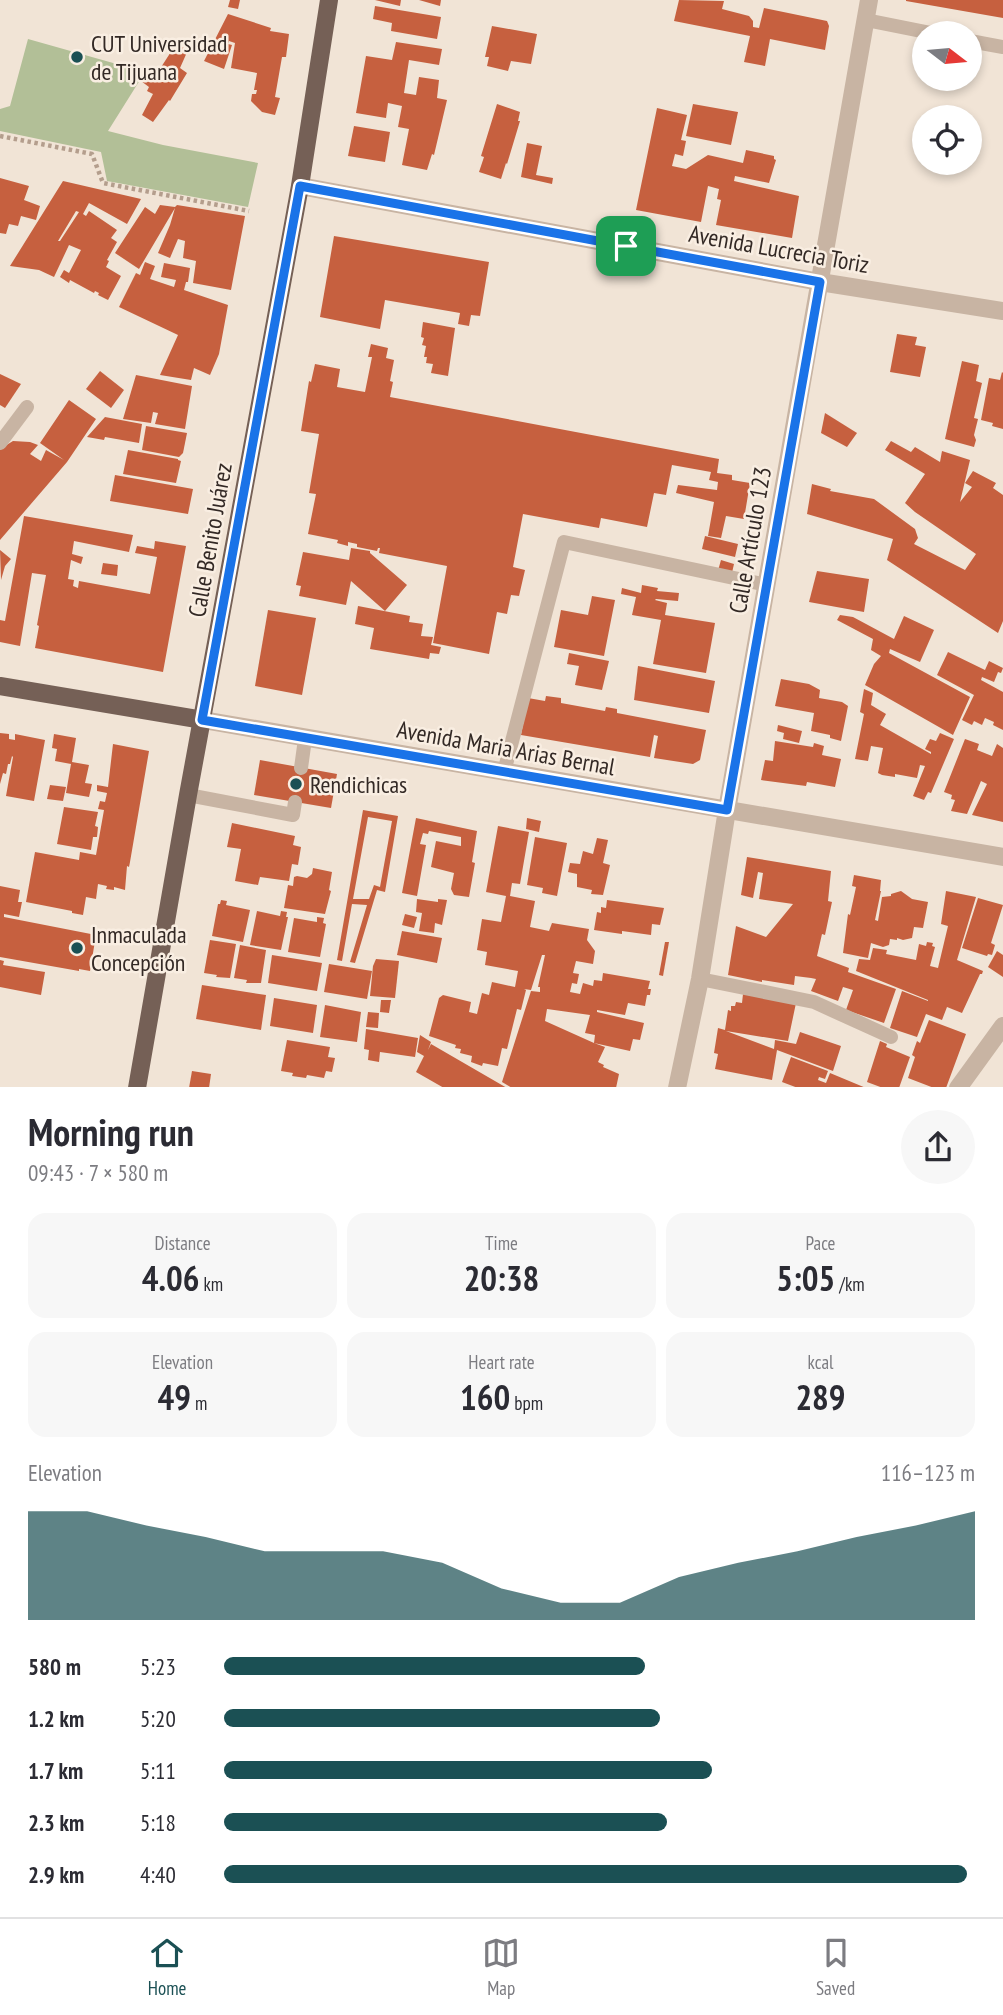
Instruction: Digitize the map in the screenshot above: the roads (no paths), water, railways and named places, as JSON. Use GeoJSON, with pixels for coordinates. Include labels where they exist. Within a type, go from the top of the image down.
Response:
{"type":"FeatureCollection","features":[{"type":"Feature","properties":{"kind":"main road","name":"Calle Benito Juárez"},"geometry":{"type":"LineString","coordinates":[[137,1087],[300,186],[329,0]]}},
{"type":"Feature","properties":{"kind":"main road","name":"Avenida Maria Arias Bernal"},"geometry":{"type":"LineString","coordinates":[[0,686],[202,720]]}},
{"type":"Feature","properties":{"kind":"street","name":"Calle Artículo 123"},"geometry":{"type":"LineString","coordinates":[[677,1087],[700,979],[727,810],[869,0]]}},
{"type":"Feature","properties":{"kind":"street","name":"Avenida Lucrecia Toriz"},"geometry":{"type":"LineString","coordinates":[[300,186],[820,282],[1003,311]]}},
{"type":"Feature","properties":{"kind":"street","name":"Avenida Maria Arias Bernal"},"geometry":{"type":"LineString","coordinates":[[202,720],[1003,857]]}},
{"type":"Feature","properties":{"kind":"street"},"geometry":{"type":"LineString","coordinates":[[958,1087],[1003,1026]]}},
{"type":"Feature","properties":{"kind":"lane"},"geometry":{"type":"LineString","coordinates":[[866,20],[912,29]]}},
{"type":"Feature","properties":{"kind":"lane"},"geometry":{"type":"LineString","coordinates":[[982,43],[1003,47]]}},
{"type":"Feature","properties":{"kind":"lane"},"geometry":{"type":"LineString","coordinates":[[0,443],[27,407]]}},
{"type":"Feature","properties":{"kind":"lane"},"geometry":{"type":"LineString","coordinates":[[504,772],[564,542],[766,585]]}},
{"type":"Feature","properties":{"kind":"lane"},"geometry":{"type":"LineString","coordinates":[[301,768],[305,739]]}},
{"type":"Feature","properties":{"kind":"lane"},"geometry":{"type":"LineString","coordinates":[[188,795],[293,815],[295,802]]}},
{"type":"Feature","properties":{"kind":"lane"},"geometry":{"type":"LineString","coordinates":[[700,979],[814,1002],[891,1037]]}},
{"type":"Feature","properties":{"kind":"place","name":"CUT Universidad de Tijuana"},"geometry":{"type":"Point","coordinates":[77,57]}},
{"type":"Feature","properties":{"kind":"place","name":"Rendichicas"},"geometry":{"type":"Point","coordinates":[296,784]}},
{"type":"Feature","properties":{"kind":"place","name":"Inmaculada Concepción"},"geometry":{"type":"Point","coordinates":[77,948]}}]}
